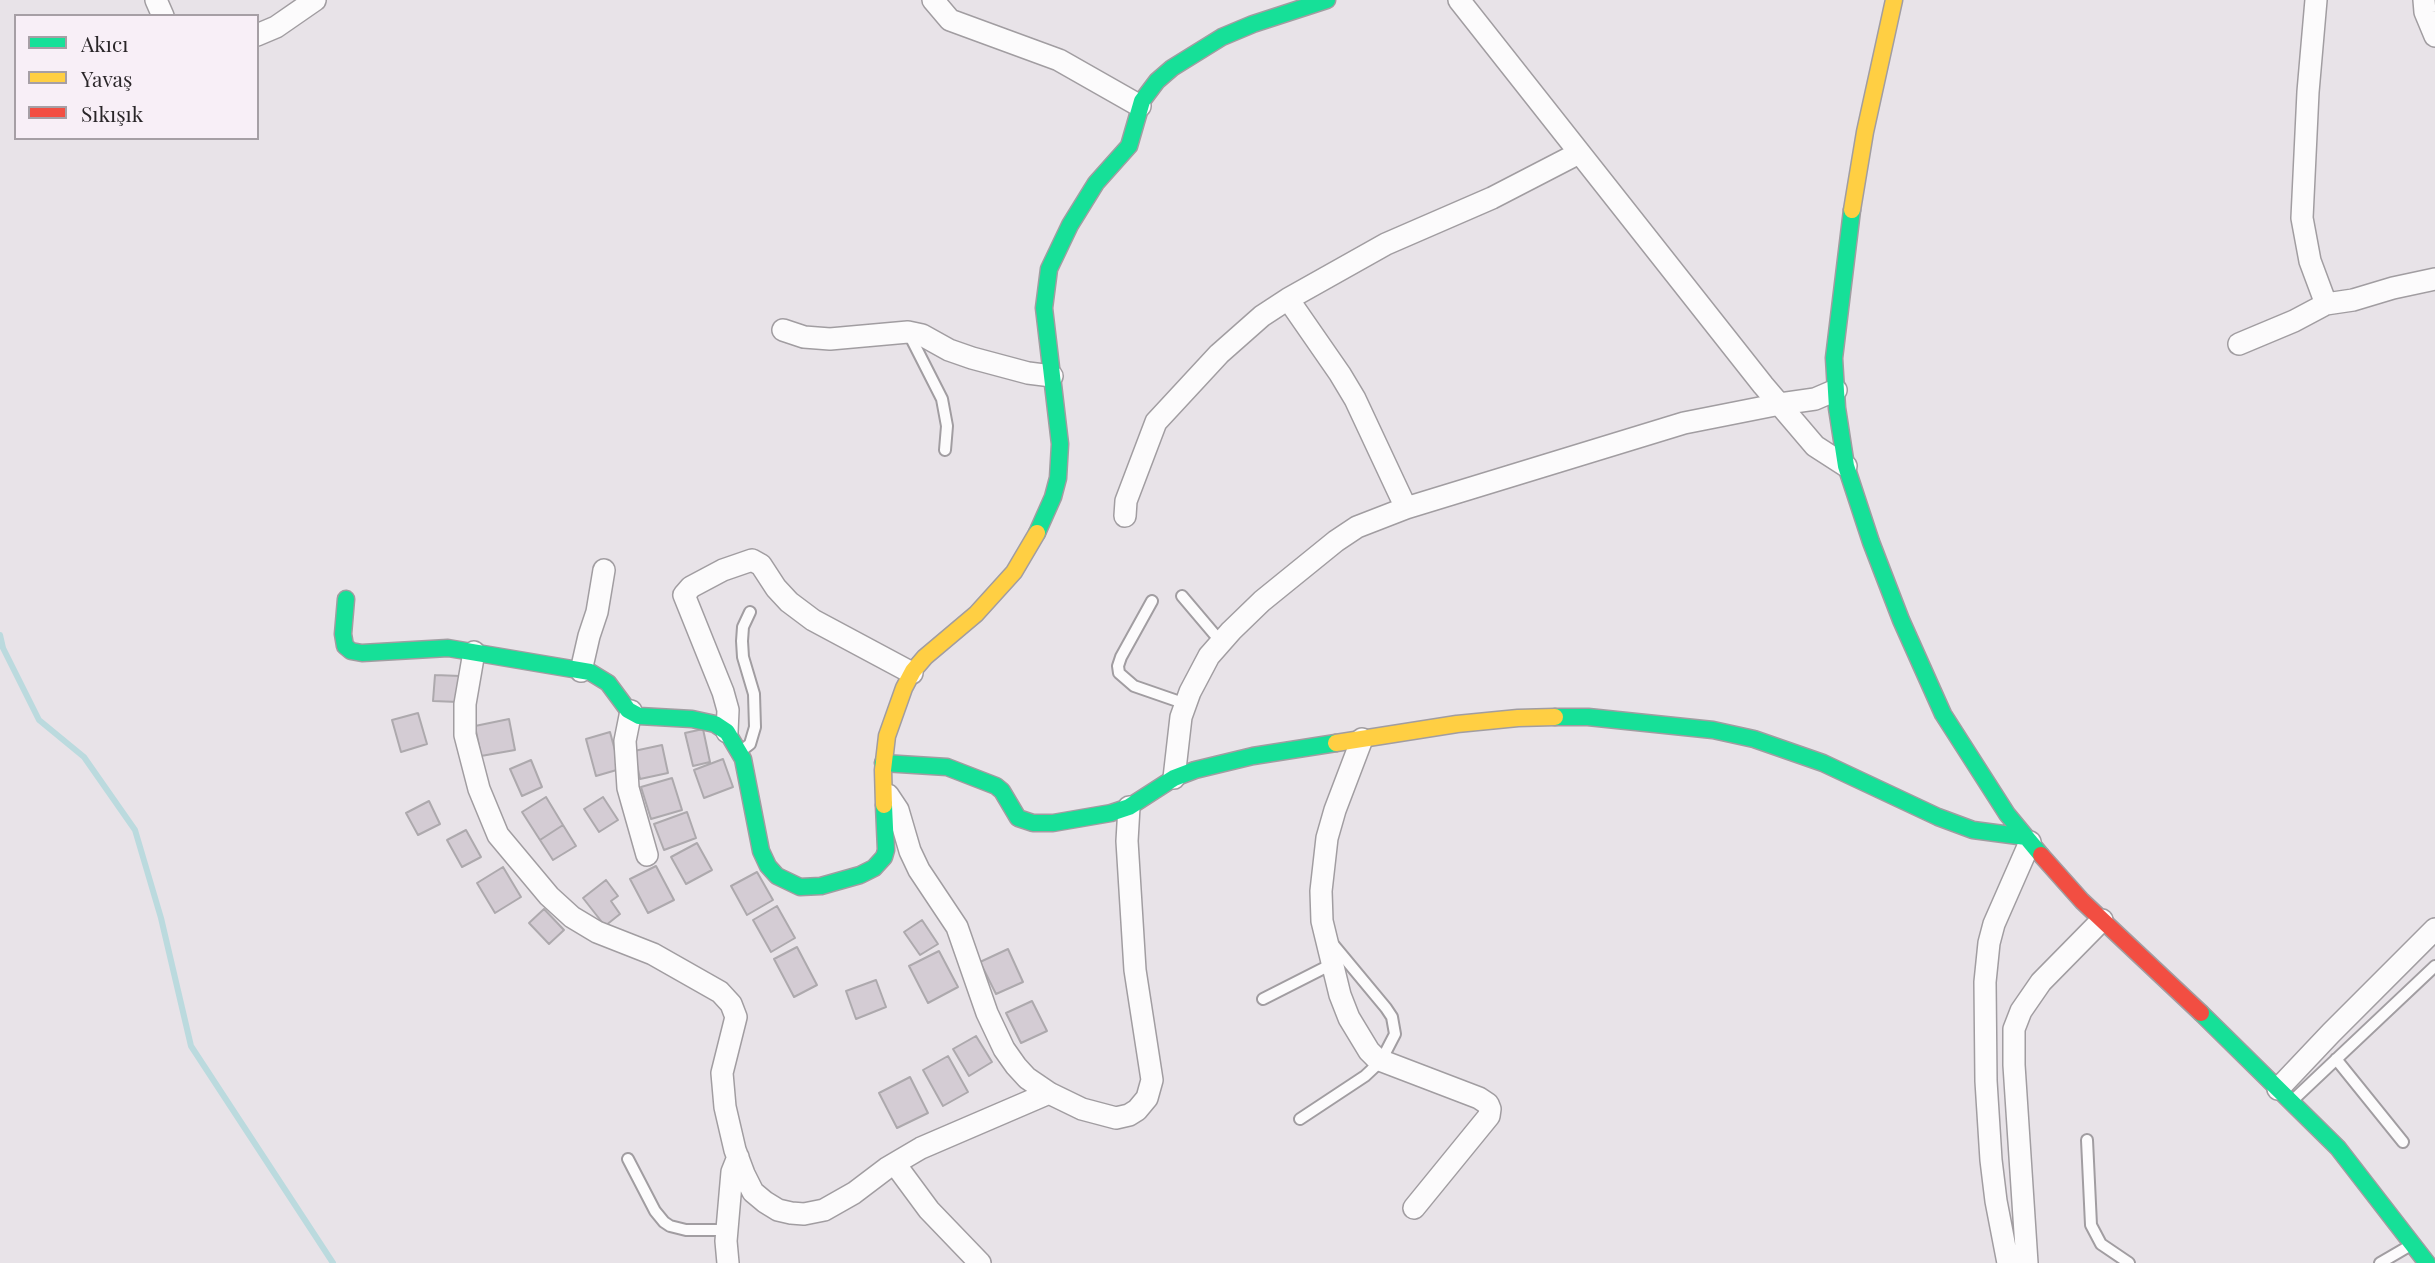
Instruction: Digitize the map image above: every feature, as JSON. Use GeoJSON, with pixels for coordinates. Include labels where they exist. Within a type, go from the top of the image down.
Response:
{"type":"FeatureCollection","features":[{"type":"Feature","properties":{"kind":"street"},"geometry":{"type":"LineString","coordinates":[[259,34],[276,27],[315,0]]}},
{"type":"Feature","properties":{"kind":"street"},"geometry":{"type":"LineString","coordinates":[[933,0],[950,20],[1059,60],[1140,106]]}},
{"type":"Feature","properties":{"kind":"street"},"geometry":{"type":"LineString","coordinates":[[346,599],[343,634],[345,646],[351,651],[362,653],[429,648],[474,652],[581,670],[590,672],[608,683],[631,711],[639,716],[692,719],[715,724],[727,732],[740,752],[749,782],[761,851],[768,866],[777,876],[800,887],[821,886],[860,875],[874,867],[884,857],[886,850],[883,763],[887,736],[893,715],[912,673],[925,657],[976,614],[1014,572],[1032,545],[1053,497],[1060,463],[1044,308],[1049,269],[1070,225],[1096,183],[1129,146],[1140,106],[1157,81],[1213,42],[1253,24],[1327,0]]}},
{"type":"Feature","properties":{"kind":"street"},"geometry":{"type":"LineString","coordinates":[[1459,0],[1763,385],[1815,446],[1846,466]]}},
{"type":"Feature","properties":{"kind":"street"},"geometry":{"type":"LineString","coordinates":[[1894,0],[1851,217],[1834,358],[1840,436],[1846,466],[1896,607],[1943,714],[2007,814],[2028,840],[2082,901],[2180,992],[2338,1148],[2427,1263]]}},
{"type":"Feature","properties":{"kind":"street"},"geometry":{"type":"LineString","coordinates":[[2316,0],[2302,218],[2309,261],[2326,304]]}},
{"type":"Feature","properties":{"kind":"street"},"geometry":{"type":"LineString","coordinates":[[2424,0],[2425,12],[2435,36]]}},
{"type":"Feature","properties":{"kind":"street"},"geometry":{"type":"LineString","coordinates":[[1125,516],[1126,501],[1156,422],[1219,354],[1262,317],[1288,299],[1386,244],[1492,198],[1579,153]]}},
{"type":"Feature","properties":{"kind":"street"},"geometry":{"type":"LineString","coordinates":[[2239,344],[2326,304],[2353,300],[2435,279]]}},
{"type":"Feature","properties":{"kind":"street"},"geometry":{"type":"LineString","coordinates":[[1288,299],[1355,399],[1406,508]]}},
{"type":"Feature","properties":{"kind":"street"},"geometry":{"type":"LineString","coordinates":[[783,330],[804,337],[830,339],[908,332],[922,335],[948,350],[972,358],[1028,373],[1052,376]]}},
{"type":"Feature","properties":{"kind":"street"},"geometry":{"type":"LineString","coordinates":[[1174,778],[1181,717],[1196,678],[1209,656],[1262,601],[1357,527],[1406,508],[1684,423],[1815,399],[1836,390]]}},
{"type":"Feature","properties":{"kind":"street"},"geometry":{"type":"LineString","coordinates":[[727,732],[728,710],[723,691],[684,595],[691,587],[723,569],[752,560],[761,565],[789,602],[813,620],[912,673]]}},
{"type":"Feature","properties":{"kind":"street"},"geometry":{"type":"LineString","coordinates":[[581,670],[597,612],[604,570]]}},
{"type":"Feature","properties":{"kind":"street"},"geometry":{"type":"LineString","coordinates":[[474,652],[465,704],[465,735],[479,789],[498,835],[550,896],[572,917],[597,932],[653,954],[720,992],[731,1004],[736,1017],[725,1058],[722,1084],[725,1107],[738,1157],[753,1192],[765,1202],[778,1210],[804,1214],[824,1210],[839,1203],[921,1148],[1049,1093]]}},
{"type":"Feature","properties":{"kind":"street"},"geometry":{"type":"LineString","coordinates":[[631,711],[625,741],[628,788],[647,855]]}},
{"type":"Feature","properties":{"kind":"street"},"geometry":{"type":"LineString","coordinates":[[883,763],[947,767],[996,786],[1002,791],[1018,818],[1033,823],[1075,821],[1129,807],[1174,778],[1195,770],[1253,756],[1457,724],[1559,717],[1632,721],[1713,730],[1754,739],[1823,763],[1938,817],[1973,830],[2028,840]]}},
{"type":"Feature","properties":{"kind":"street"},"geometry":{"type":"LineString","coordinates":[[1362,739],[1327,838],[1321,891],[1325,936],[1340,995],[1349,1018],[1369,1051],[1381,1061],[1479,1098],[1488,1104],[1490,1110],[1489,1116],[1413,1208]]}},
{"type":"Feature","properties":{"kind":"street"},"geometry":{"type":"LineString","coordinates":[[884,792],[898,810],[910,851],[919,870],[957,927],[979,993],[1004,1049],[1027,1078],[1049,1093],[1082,1109],[1116,1118],[1137,1110],[1151,1088],[1150,1061],[1139,1010],[1135,970],[1127,841],[1129,807]]}},
{"type":"Feature","properties":{"kind":"street"},"geometry":{"type":"LineString","coordinates":[[2008,1263],[1991,1160],[1986,1081],[1985,982],[1987,951],[1994,924],[2028,840]]}},
{"type":"Feature","properties":{"kind":"street"},"geometry":{"type":"LineString","coordinates":[[2027,1263],[2014,1029],[2021,1011],[2041,982],[2102,920]]}},
{"type":"Feature","properties":{"kind":"street"},"geometry":{"type":"LineString","coordinates":[[2285,1096],[2435,929]]}},
{"type":"Feature","properties":{"kind":"street"},"geometry":{"type":"LineString","coordinates":[[728,1263],[727,1230],[732,1172],[738,1157]]}},
{"type":"Feature","properties":{"kind":"street"},"geometry":{"type":"LineString","coordinates":[[895,1164],[929,1210],[980,1263]]}},
{"type":"Feature","properties":{"kind":"lane"},"geometry":{"type":"LineString","coordinates":[[908,332],[942,399],[947,426],[945,450]]}},
{"type":"Feature","properties":{"kind":"lane"},"geometry":{"type":"LineString","coordinates":[[1182,597],[1221,642]]}},
{"type":"Feature","properties":{"kind":"lane"},"geometry":{"type":"LineString","coordinates":[[1152,601],[1121,657],[1119,673],[1133,686],[1186,704]]}},
{"type":"Feature","properties":{"kind":"lane"},"geometry":{"type":"LineString","coordinates":[[740,752],[750,744],[755,727],[754,694],[741,641],[750,612]]}},
{"type":"Feature","properties":{"kind":"lane"},"geometry":{"type":"LineString","coordinates":[[1300,1119],[1365,1076],[1381,1061],[1395,1034],[1392,1017],[1325,936]]}},
{"type":"Feature","properties":{"kind":"lane"},"geometry":{"type":"LineString","coordinates":[[1263,999],[1332,964]]}},
{"type":"Feature","properties":{"kind":"lane"},"geometry":{"type":"LineString","coordinates":[[2285,1096],[2336,1059],[2435,966]]}},
{"type":"Feature","properties":{"kind":"lane"},"geometry":{"type":"LineString","coordinates":[[2336,1059],[2403,1142]]}},
{"type":"Feature","properties":{"kind":"lane"},"geometry":{"type":"LineString","coordinates":[[2087,1140],[2091,1225],[2101,1244],[2129,1263]]}},
{"type":"Feature","properties":{"kind":"lane"},"geometry":{"type":"LineString","coordinates":[[628,1159],[664,1222],[686,1230],[727,1230]]}},
{"type":"Feature","properties":{"kind":"lane"},"geometry":{"type":"LineString","coordinates":[[2380,1263],[2413,1244]]}},
{"type":"Feature","properties":{"kind":"building"},"geometry":{"type":"Polygon","coordinates":[[[435,675],[460,676],[458,702],[433,701],[435,675]]]}},
{"type":"Feature","properties":{"kind":"building"},"geometry":{"type":"Polygon","coordinates":[[[418,713],[427,744],[401,752],[392,720],[418,713]]]}},
{"type":"Feature","properties":{"kind":"building"},"geometry":{"type":"Polygon","coordinates":[[[509,719],[515,750],[481,756],[475,726],[509,719]]]}},
{"type":"Feature","properties":{"kind":"building"},"geometry":{"type":"Polygon","coordinates":[[[703,729],[710,762],[693,766],[685,733],[703,729]]]}},
{"type":"Feature","properties":{"kind":"building"},"geometry":{"type":"Polygon","coordinates":[[[610,732],[620,769],[596,776],[586,739],[610,732]]]}},
{"type":"Feature","properties":{"kind":"building"},"geometry":{"type":"Polygon","coordinates":[[[662,745],[668,773],[640,779],[634,751],[662,745]]]}},
{"type":"Feature","properties":{"kind":"building"},"geometry":{"type":"Polygon","coordinates":[[[723,759],[733,787],[704,798],[694,770],[723,759]]]}},
{"type":"Feature","properties":{"kind":"building"},"geometry":{"type":"Polygon","coordinates":[[[531,760],[542,787],[522,796],[510,769],[531,760]]]}},
{"type":"Feature","properties":{"kind":"building"},"geometry":{"type":"Polygon","coordinates":[[[672,778],[682,810],[651,819],[641,787],[672,778]]]}},
{"type":"Feature","properties":{"kind":"building"},"geometry":{"type":"Polygon","coordinates":[[[546,797],[563,825],[540,840],[522,812],[546,797]]]}},
{"type":"Feature","properties":{"kind":"building"},"geometry":{"type":"Polygon","coordinates":[[[603,797],[618,820],[599,832],[584,809],[603,797]]]}},
{"type":"Feature","properties":{"kind":"building"},"geometry":{"type":"Polygon","coordinates":[[[429,801],[440,824],[418,835],[406,813],[429,801]]]}},
{"type":"Feature","properties":{"kind":"building"},"geometry":{"type":"Polygon","coordinates":[[[687,812],[696,838],[664,850],[654,824],[687,812]]]}},
{"type":"Feature","properties":{"kind":"building"},"geometry":{"type":"Polygon","coordinates":[[[563,825],[576,846],[553,860],[540,840],[563,825]]]}},
{"type":"Feature","properties":{"kind":"building"},"geometry":{"type":"Polygon","coordinates":[[[466,830],[481,857],[462,867],[447,840],[466,830]]]}},
{"type":"Feature","properties":{"kind":"building"},"geometry":{"type":"Polygon","coordinates":[[[697,843],[712,870],[686,884],[671,857],[697,843]]]}},
{"type":"Feature","properties":{"kind":"building"},"geometry":{"type":"Polygon","coordinates":[[[656,866],[674,900],[648,913],[630,879],[656,866]]]}},
{"type":"Feature","properties":{"kind":"building"},"geometry":{"type":"Polygon","coordinates":[[[503,867],[521,897],[495,913],[477,883],[503,867]]]}},
{"type":"Feature","properties":{"kind":"building"},"geometry":{"type":"Polygon","coordinates":[[[757,872],[773,900],[747,915],[731,886],[757,872]]]}},
{"type":"Feature","properties":{"kind":"building"},"geometry":{"type":"Polygon","coordinates":[[[606,880],[618,896],[611,901],[620,914],[605,926],[583,898],[606,880]]]}},
{"type":"Feature","properties":{"kind":"building"},"geometry":{"type":"Polygon","coordinates":[[[777,906],[795,938],[771,952],[753,920],[777,906]]]}},
{"type":"Feature","properties":{"kind":"building"},"geometry":{"type":"Polygon","coordinates":[[[544,909],[564,930],[549,944],[529,923],[544,909]]]}},
{"type":"Feature","properties":{"kind":"building"},"geometry":{"type":"Polygon","coordinates":[[[922,920],[938,944],[920,955],[904,932],[922,920]]]}},
{"type":"Feature","properties":{"kind":"building"},"geometry":{"type":"Polygon","coordinates":[[[797,947],[817,985],[794,997],[774,959],[797,947]]]}},
{"type":"Feature","properties":{"kind":"building"},"geometry":{"type":"Polygon","coordinates":[[[1008,949],[1023,982],[996,994],[980,962],[1008,949]]]}},
{"type":"Feature","properties":{"kind":"building"},"geometry":{"type":"Polygon","coordinates":[[[939,951],[958,987],[928,1003],[909,966],[939,951]]]}},
{"type":"Feature","properties":{"kind":"building"},"geometry":{"type":"Polygon","coordinates":[[[876,980],[886,1007],[856,1019],[846,991],[876,980]]]}},
{"type":"Feature","properties":{"kind":"building"},"geometry":{"type":"Polygon","coordinates":[[[1032,1001],[1047,1031],[1021,1043],[1006,1013],[1032,1001]]]}},
{"type":"Feature","properties":{"kind":"building"},"geometry":{"type":"Polygon","coordinates":[[[976,1036],[992,1062],[969,1076],[953,1049],[976,1036]]]}},
{"type":"Feature","properties":{"kind":"building"},"geometry":{"type":"Polygon","coordinates":[[[948,1056],[968,1092],[943,1106],[923,1070],[948,1056]]]}},
{"type":"Feature","properties":{"kind":"building"},"geometry":{"type":"Polygon","coordinates":[[[910,1077],[928,1113],[897,1128],[879,1093],[910,1077]]]}},
{"type":"Feature","properties":{"kind":"waterway"},"geometry":{"type":"LineString","coordinates":[[0,635],[3,648],[39,720],[84,757],[135,830],[161,918],[191,1046],[333,1263]]}},
{"type":"Feature","properties":{"kind":"traffic: fast"},"geometry":{"type":"LineString","coordinates":[[1037,533],[1053,497],[1058,478],[1060,444],[1044,308],[1049,269],[1070,225],[1096,183],[1129,146],[1142,101],[1157,81],[1172,68],[1222,37],[1327,0]]}},
{"type":"Feature","properties":{"kind":"traffic: fast"},"geometry":{"type":"LineString","coordinates":[[1852,210],[1834,358],[1837,408],[1846,466],[1901,620],[1943,714],[2007,814],[2041,855]]}},
{"type":"Feature","properties":{"kind":"traffic: fast"},"geometry":{"type":"LineString","coordinates":[[346,599],[343,634],[345,646],[351,651],[362,653],[448,648],[590,672],[608,683],[628,710],[639,716],[692,719],[715,724],[727,732],[743,759],[761,851],[768,866],[777,876],[800,887],[821,886],[860,875],[874,868],[884,857],[886,850],[884,805]]}},
{"type":"Feature","properties":{"kind":"traffic: fast"},"geometry":{"type":"LineString","coordinates":[[1555,717],[1588,717],[1713,730],[1754,739],[1823,763],[1938,817],[1973,830],[2026,837]]}},
{"type":"Feature","properties":{"kind":"traffic: fast"},"geometry":{"type":"LineString","coordinates":[[883,763],[947,767],[996,786],[1002,791],[1018,818],[1033,823],[1053,823],[1111,813],[1129,807],[1174,778],[1195,770],[1253,756],[1336,743]]}},
{"type":"Feature","properties":{"kind":"traffic: fast"},"geometry":{"type":"LineString","coordinates":[[2201,1013],[2338,1148],[2427,1263]]}},
{"type":"Feature","properties":{"kind":"traffic: slow"},"geometry":{"type":"LineString","coordinates":[[1852,210],[1865,132],[1894,0]]}},
{"type":"Feature","properties":{"kind":"traffic: slow"},"geometry":{"type":"LineString","coordinates":[[884,805],[883,770],[887,736],[913,671],[925,657],[976,614],[1014,572],[1037,533]]}},
{"type":"Feature","properties":{"kind":"traffic: slow"},"geometry":{"type":"LineString","coordinates":[[1336,743],[1457,724],[1555,717]]}},
{"type":"Feature","properties":{"kind":"traffic: jam"},"geometry":{"type":"LineString","coordinates":[[2041,855],[2082,901],[2201,1013]]}}]}
